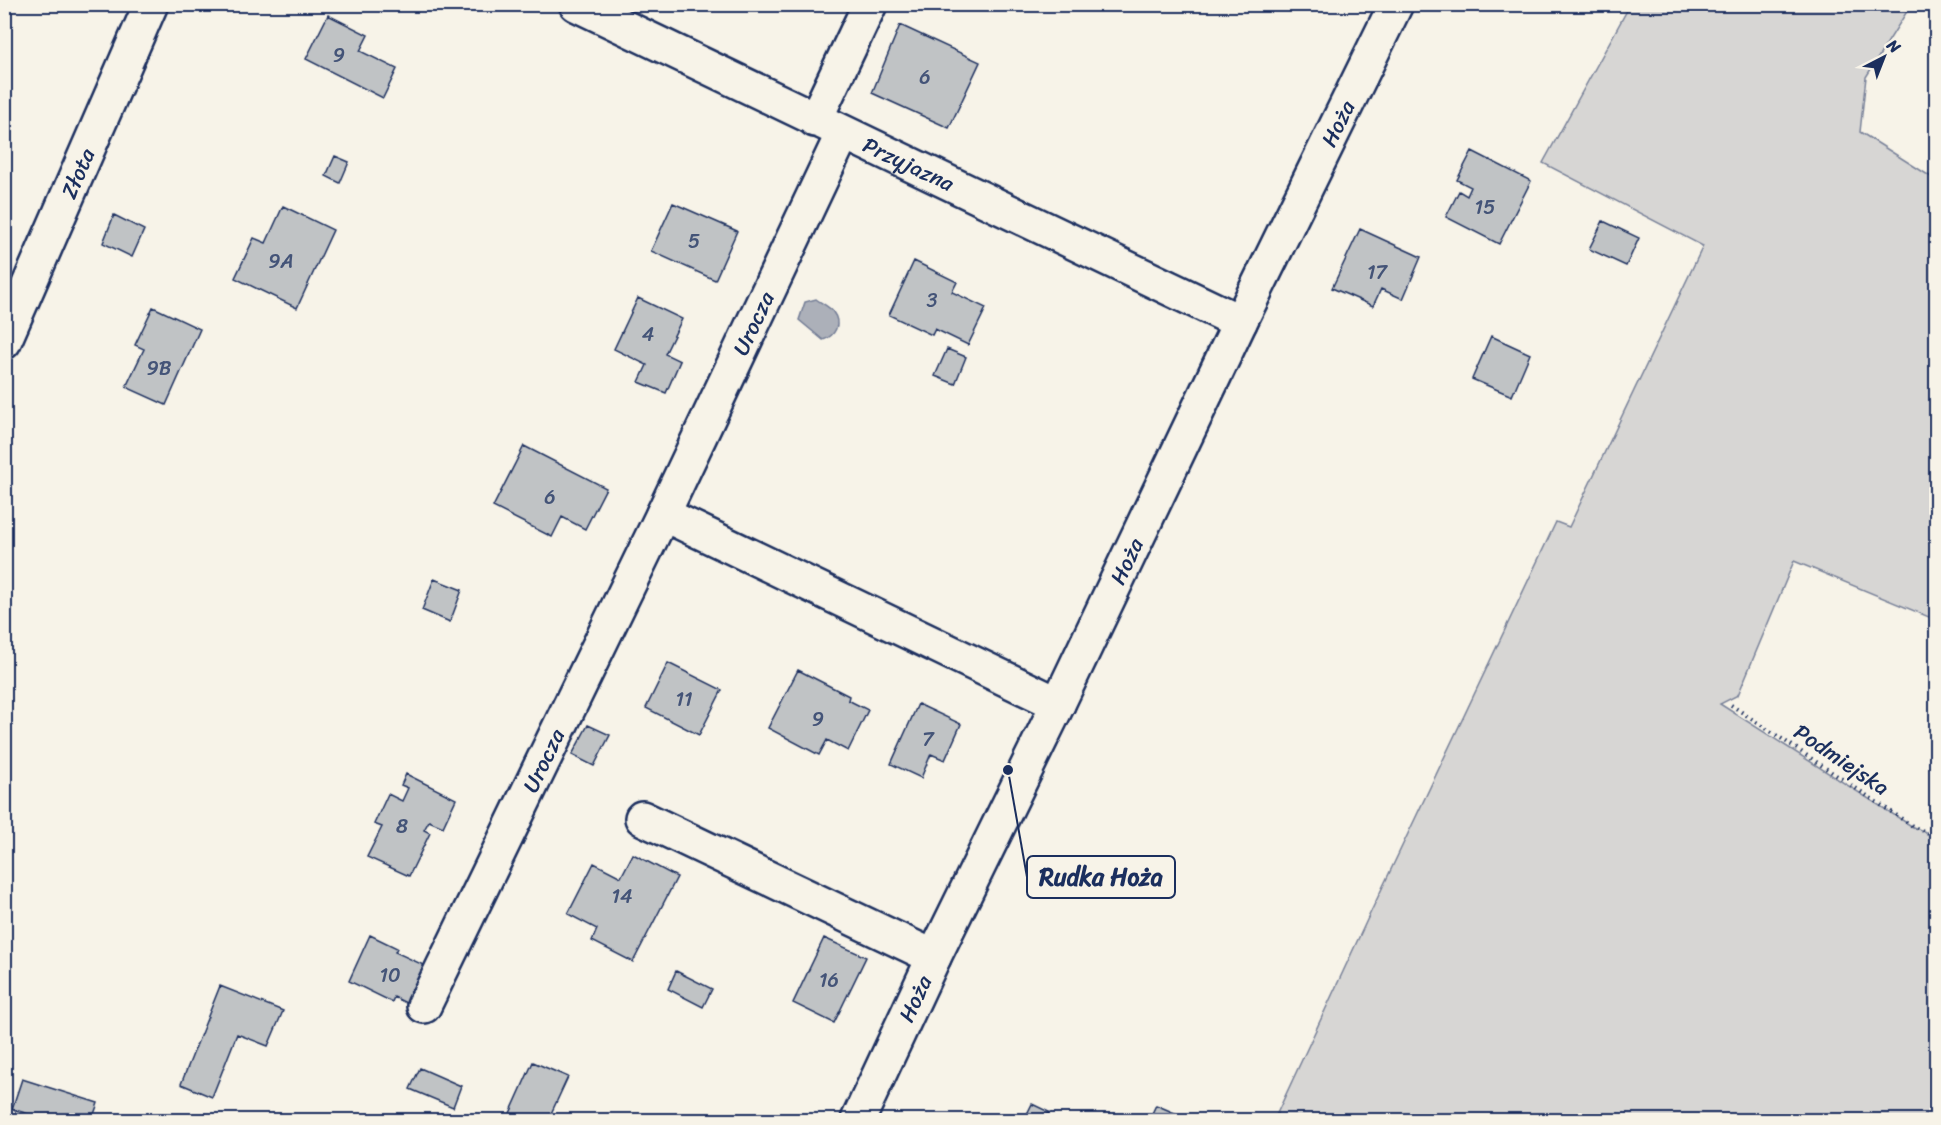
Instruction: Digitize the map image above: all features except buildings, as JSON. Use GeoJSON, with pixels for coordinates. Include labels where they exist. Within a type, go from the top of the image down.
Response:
{"type":"FeatureCollection","features":[{"type":"Feature","properties":{"kind":"street","name":"Złota"},"geometry":{"type":"LineString","coordinates":[[4,342],[151,4]]}},
{"type":"Feature","properties":{"kind":"street","name":"Przyjazna"},"geometry":{"type":"LineString","coordinates":[[576,4],[829,126],[992,201],[1240,322]]}},
{"type":"Feature","properties":{"kind":"street","name":"Urocza"},"geometry":{"type":"LineString","coordinates":[[424,1006],[663,514],[829,126],[870,4]]}},
{"type":"Feature","properties":{"kind":"street","name":"Hoża"},"geometry":{"type":"LineString","coordinates":[[858,1120],[934,957],[1058,704],[1240,322],[1396,4]]}},
{"type":"Feature","properties":{"kind":"street"},"geometry":{"type":"LineString","coordinates":[[663,514],[1058,704]]}},
{"type":"Feature","properties":{"kind":"street"},"geometry":{"type":"LineString","coordinates":[[642,818],[934,957]]}},
{"type":"Feature","properties":{"kind":"path","name":"Podmiejska"},"geometry":{"type":"LineString","coordinates":[[1731,705],[1914,826],[1936,836]]}},
{"type":"Feature","properties":{"kind":"shaded area"},"geometry":{"type":"Polygon","coordinates":[[[1630,5],[1911,5],[1866,77],[1860,132],[1936,180],[1936,620],[1794,561],[1738,695],[1720,704],[1913,827],[1936,836],[1936,1120],[1274,1120],[1556,522],[1569,527],[1703,246],[1543,163],[1630,5]]]}},
{"type":"Feature","properties":{"kind":"shaded area"},"geometry":{"type":"Polygon","coordinates":[[[816,299],[832,310],[837,321],[834,333],[823,340],[799,320],[805,302],[816,299]]]}},
{"type":"Feature","properties":{"kind":"place","name":"Rudka Hoża"},"geometry":{"type":"Point","coordinates":[1008,770]}}]}
